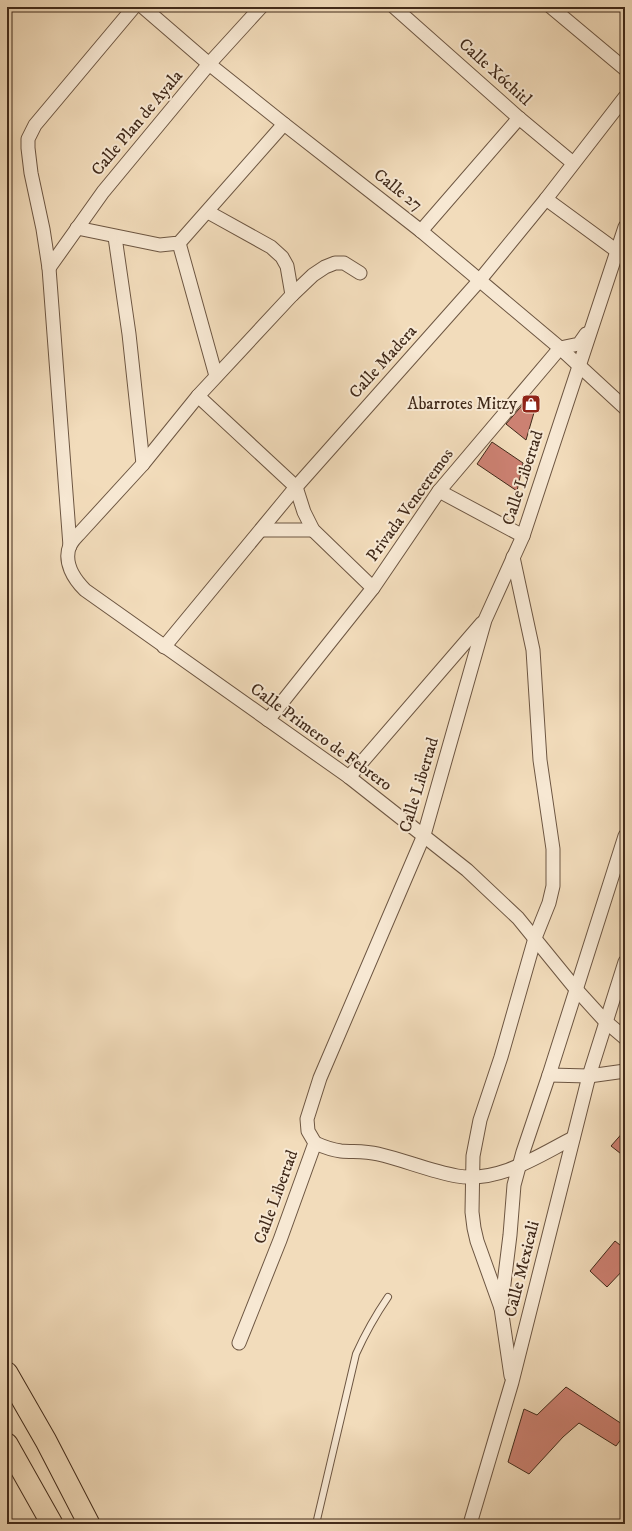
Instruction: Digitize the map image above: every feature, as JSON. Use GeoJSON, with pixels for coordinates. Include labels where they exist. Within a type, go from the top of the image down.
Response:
{"type":"FeatureCollection","features":[{"type":"Feature","properties":{"kind":"highway"},"geometry":{"type":"LineString","coordinates":[[10,1377],[46,1441],[89,1524]]}},
{"type":"Feature","properties":{"kind":"highway"},"geometry":{"type":"LineString","coordinates":[[7,1444],[52,1524]]}},
{"type":"Feature","properties":{"kind":"street"},"geometry":{"type":"LineString","coordinates":[[70,546],[49,268],[41,214],[31,173],[28,139],[35,125],[134,7]]}},
{"type":"Feature","properties":{"kind":"street","name":"Calle 27"},"geometry":{"type":"LineString","coordinates":[[143,7],[209,64],[421,231],[560,348],[625,408]]}},
{"type":"Feature","properties":{"kind":"street","name":"Calle Plan de Ayala"},"geometry":{"type":"LineString","coordinates":[[49,268],[103,192],[209,64],[261,7]]}},
{"type":"Feature","properties":{"kind":"street","name":"Calle Xóchitl"},"geometry":{"type":"LineString","coordinates":[[394,7],[519,118],[573,163]]}},
{"type":"Feature","properties":{"kind":"street"},"geometry":{"type":"LineString","coordinates":[[551,7],[625,69]]}},
{"type":"Feature","properties":{"kind":"street","name":"Calle Madera"},"geometry":{"type":"LineString","coordinates":[[164,647],[296,488],[479,281],[546,199],[625,97]]}},
{"type":"Feature","properties":{"kind":"street"},"geometry":{"type":"LineString","coordinates":[[421,231],[519,118]]}},
{"type":"Feature","properties":{"kind":"street"},"geometry":{"type":"LineString","coordinates":[[78,228],[160,245],[179,243],[208,212],[284,124]]}},
{"type":"Feature","properties":{"kind":"street"},"geometry":{"type":"LineString","coordinates":[[546,199],[617,251]]}},
{"type":"Feature","properties":{"kind":"street"},"geometry":{"type":"LineString","coordinates":[[208,212],[271,247],[282,257],[287,266],[292,295]]}},
{"type":"Feature","properties":{"kind":"street","name":"Calle Libertad"},"geometry":{"type":"LineString","coordinates":[[238,1343],[280,1240],[315,1143],[308,1131],[307,1119],[320,1078],[424,836],[485,620],[523,536],[625,227]]}},
{"type":"Feature","properties":{"kind":"street"},"geometry":{"type":"LineString","coordinates":[[115,236],[129,334],[143,464]]}},
{"type":"Feature","properties":{"kind":"street"},"geometry":{"type":"LineString","coordinates":[[179,243],[216,376]]}},
{"type":"Feature","properties":{"kind":"street"},"geometry":{"type":"LineString","coordinates":[[70,546],[78,535],[143,464],[198,396],[292,295],[313,275],[325,267],[335,263],[344,264],[360,273]]}},
{"type":"Feature","properties":{"kind":"street"},"geometry":{"type":"LineString","coordinates":[[560,348],[580,344],[592,325]]}},
{"type":"Feature","properties":{"kind":"street","name":"Privada Venceremos"},"geometry":{"type":"LineString","coordinates":[[268,720],[373,588],[439,491],[560,348]]}},
{"type":"Feature","properties":{"kind":"street"},"geometry":{"type":"LineString","coordinates":[[198,396],[296,488],[304,512],[313,530],[373,588]]}},
{"type":"Feature","properties":{"kind":"street"},"geometry":{"type":"LineString","coordinates":[[439,491],[523,536]]}},
{"type":"Feature","properties":{"kind":"street"},"geometry":{"type":"LineString","coordinates":[[260,530],[313,530]]}},
{"type":"Feature","properties":{"kind":"street","name":"Calle Primero de Febrero"},"geometry":{"type":"LineString","coordinates":[[70,546],[68,557],[70,568],[75,580],[85,590],[350,777],[467,870],[518,918],[575,988],[605,1021],[625,1038]]}},
{"type":"Feature","properties":{"kind":"street"},"geometry":{"type":"LineString","coordinates":[[512,1382],[501,1308],[474,1228],[472,1212],[472,1177],[476,1137],[480,1120],[501,1057],[535,938],[543,920],[553,886],[552,849],[540,760],[533,650],[513,557]]}},
{"type":"Feature","properties":{"kind":"street"},"geometry":{"type":"LineString","coordinates":[[350,777],[485,620]]}},
{"type":"Feature","properties":{"kind":"street"},"geometry":{"type":"LineString","coordinates":[[501,1308],[510,1235],[514,1185],[575,988],[625,836]]}},
{"type":"Feature","properties":{"kind":"street","name":"Calle Mexicali"},"geometry":{"type":"LineString","coordinates":[[470,1524],[512,1382],[589,1076],[605,1021],[625,962]]}},
{"type":"Feature","properties":{"kind":"street"},"geometry":{"type":"LineString","coordinates":[[549,1075],[589,1076],[625,1071]]}},
{"type":"Feature","properties":{"kind":"street"},"geometry":{"type":"LineString","coordinates":[[315,1143],[328,1149],[340,1151],[361,1151],[377,1154],[440,1172],[472,1177],[519,1167],[574,1138]]}},
{"type":"Feature","properties":{"kind":"lane"},"geometry":{"type":"LineString","coordinates":[[316,1524],[356,1354],[373,1318],[388,1297]]}},
{"type":"Feature","properties":{"kind":"building"},"geometry":{"type":"Polygon","coordinates":[[[531,395],[538,399],[526,440],[506,424],[531,395]]]}},
{"type":"Feature","properties":{"kind":"building"},"geometry":{"type":"Polygon","coordinates":[[[492,442],[523,463],[517,491],[477,464],[492,442]]]}},
{"type":"Feature","properties":{"kind":"building"},"geometry":{"type":"Polygon","coordinates":[[[625,1130],[625,1157],[611,1146],[625,1130]]]}},
{"type":"Feature","properties":{"kind":"building"},"geometry":{"type":"Polygon","coordinates":[[[625,1239],[625,1268],[607,1287],[590,1271],[615,1241],[620,1245],[625,1239]]]}},
{"type":"Feature","properties":{"kind":"building"},"geometry":{"type":"Polygon","coordinates":[[[566,1387],[625,1426],[625,1434],[616,1446],[579,1423],[563,1437],[529,1474],[508,1462],[524,1409],[537,1415],[566,1387]]]}},
{"type":"Feature","properties":{"kind":"place","name":"Abarrotes Mitzy"},"geometry":{"type":"Point","coordinates":[531,404]}}]}
